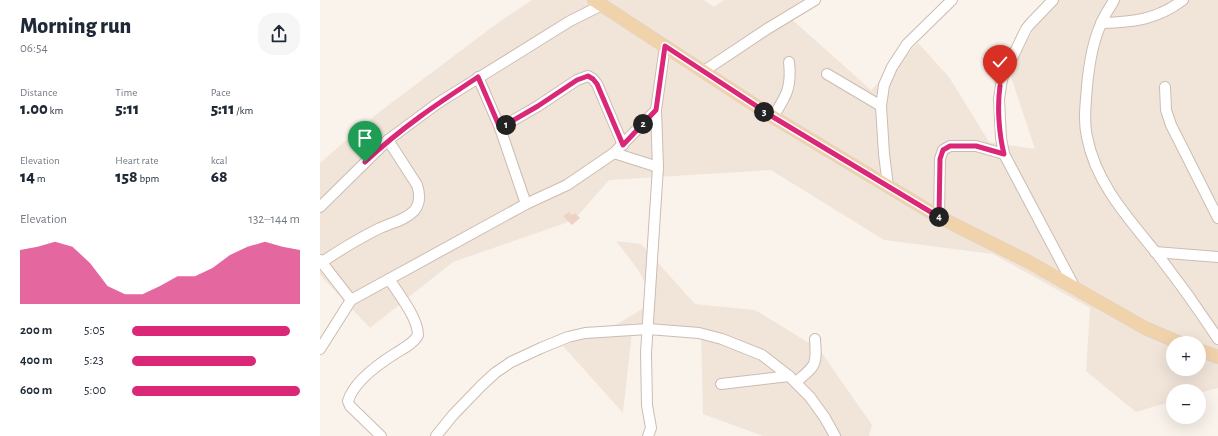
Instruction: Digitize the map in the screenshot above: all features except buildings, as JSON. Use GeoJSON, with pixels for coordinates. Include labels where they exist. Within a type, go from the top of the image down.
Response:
{"type":"FeatureCollection","features":[{"type":"Feature","properties":{"kind":"main road"},"geometry":{"type":"LineString","coordinates":[[598,3],[773,117],[939,217],[1018,256],[1145,328],[1166,337]]}},
{"type":"Feature","properties":{"kind":"main road"},"geometry":{"type":"LineString","coordinates":[[1206,353],[1218,357]]}},
{"type":"Feature","properties":{"kind":"street"},"geometry":{"type":"LineString","coordinates":[[704,71],[767,29],[815,0]]}},
{"type":"Feature","properties":{"kind":"street"},"geometry":{"type":"LineString","coordinates":[[888,186],[881,106],[884,85],[902,52],[914,37],[952,0]]}},
{"type":"Feature","properties":{"kind":"street"},"geometry":{"type":"LineString","coordinates":[[1053,0],[1026,29],[1002,79],[999,99],[1001,138],[1004,154],[1076,290]]}},
{"type":"Feature","properties":{"kind":"street"},"geometry":{"type":"LineString","coordinates":[[1114,0],[1101,23],[1093,48],[1088,76],[1085,122],[1087,138],[1098,170],[1112,197],[1200,310],[1218,338]]}},
{"type":"Feature","properties":{"kind":"street"},"geometry":{"type":"LineString","coordinates":[[1101,23],[1134,21],[1145,18],[1172,8],[1183,0]]}},
{"type":"Feature","properties":{"kind":"street"},"geometry":{"type":"LineString","coordinates":[[320,208],[388,140],[438,102],[598,3]]}},
{"type":"Feature","properties":{"kind":"street"},"geometry":{"type":"LineString","coordinates":[[652,433],[647,393],[646,353],[658,167],[656,110],[665,46]]}},
{"type":"Feature","properties":{"kind":"street"},"geometry":{"type":"LineString","coordinates":[[773,117],[788,90],[790,76],[789,62]]}},
{"type":"Feature","properties":{"kind":"street"},"geometry":{"type":"LineString","coordinates":[[827,74],[881,106]]}},
{"type":"Feature","properties":{"kind":"street"},"geometry":{"type":"LineString","coordinates":[[500,128],[538,106],[577,80],[588,76],[597,84],[623,145]]}},
{"type":"Feature","properties":{"kind":"street"},"geometry":{"type":"LineString","coordinates":[[478,77],[500,128],[526,204]]}},
{"type":"Feature","properties":{"kind":"street"},"geometry":{"type":"LineString","coordinates":[[1165,87],[1166,110],[1171,125],[1218,218]]}},
{"type":"Feature","properties":{"kind":"street"},"geometry":{"type":"LineString","coordinates":[[320,349],[351,300],[526,204],[566,185],[614,153],[656,110]]}},
{"type":"Feature","properties":{"kind":"street"},"geometry":{"type":"LineString","coordinates":[[351,300],[321,261],[379,228],[406,218],[418,205],[419,192],[417,185],[388,140]]}},
{"type":"Feature","properties":{"kind":"street"},"geometry":{"type":"LineString","coordinates":[[939,217],[940,159],[943,150],[950,146],[976,146],[1004,154]]}},
{"type":"Feature","properties":{"kind":"street"},"geometry":{"type":"LineString","coordinates":[[614,153],[658,167]]}},
{"type":"Feature","properties":{"kind":"street"},"geometry":{"type":"LineString","coordinates":[[1155,252],[1218,257]]}},
{"type":"Feature","properties":{"kind":"street"},"geometry":{"type":"LineString","coordinates":[[381,436],[350,406],[348,401],[355,388],[366,375],[379,364],[412,342],[418,334],[417,326],[413,317],[389,279]]}},
{"type":"Feature","properties":{"kind":"street"},"geometry":{"type":"LineString","coordinates":[[436,436],[453,415],[481,386],[495,373],[511,362],[568,337],[585,333],[648,328],[699,333],[722,339],[762,355],[792,379],[810,397],[826,418],[835,436]]}},
{"type":"Feature","properties":{"kind":"street"},"geometry":{"type":"LineString","coordinates":[[721,384],[792,379],[809,371],[815,364],[817,358],[815,339]]}},
{"type":"Feature","properties":{"kind":"shaded area"},"geometry":{"type":"Polygon","coordinates":[[[532,0],[704,0],[714,7],[724,0],[809,0],[787,15],[871,90],[918,43],[949,77],[989,142],[1035,149],[1009,71],[1051,0],[1218,0],[1218,388],[1206,391],[1206,384],[1166,384],[1166,403],[1136,412],[1086,371],[1090,308],[993,254],[884,240],[771,170],[609,180],[574,220],[453,262],[370,328],[320,275],[320,163],[378,113],[499,22],[532,0]]]}},
{"type":"Feature","properties":{"kind":"shaded area"},"geometry":{"type":"Polygon","coordinates":[[[616,241],[641,244],[695,304],[755,310],[819,349],[872,425],[869,436],[763,436],[703,414],[701,334],[633,323],[623,413],[563,346],[619,323],[654,302],[639,271],[616,241]]]}},
{"type":"Feature","properties":{"kind":"route"},"geometry":{"type":"LineString","coordinates":[[365,162],[388,140],[414,120],[438,102],[478,77],[500,128],[538,106],[577,80],[588,76],[597,84],[623,145],[656,110],[665,46],[773,117],[939,217],[940,159],[943,150],[950,146],[976,146],[1004,154],[1001,138],[999,99],[1000,86]]}}]}
